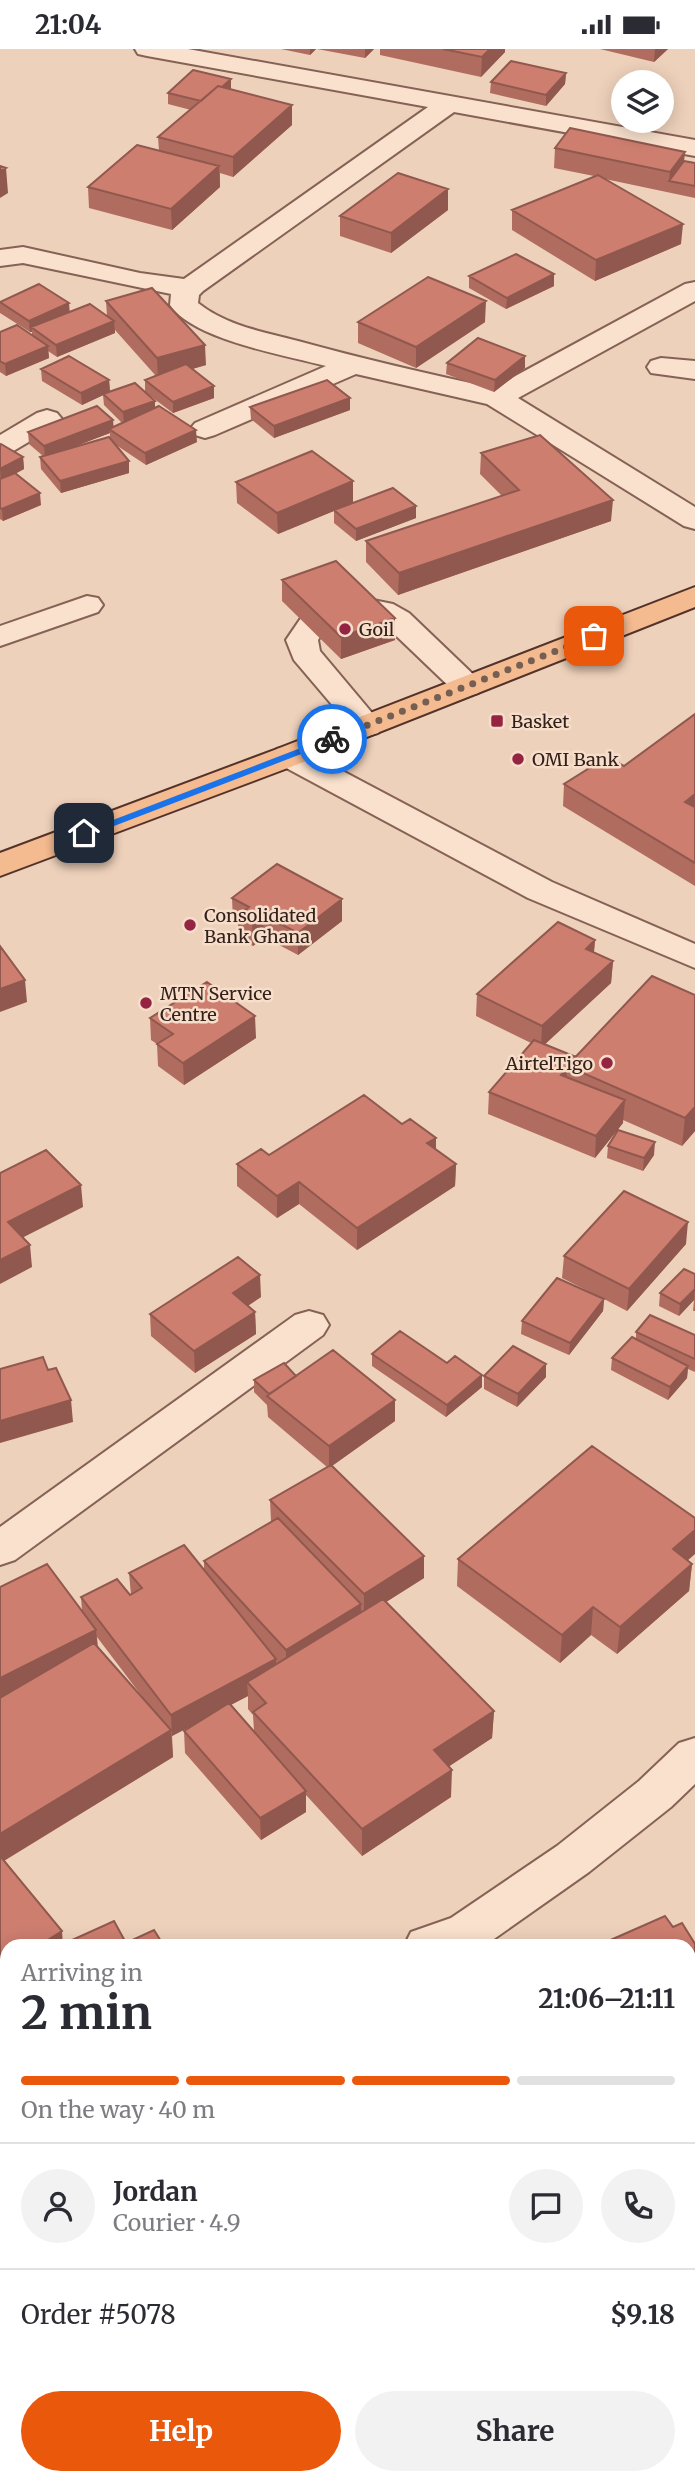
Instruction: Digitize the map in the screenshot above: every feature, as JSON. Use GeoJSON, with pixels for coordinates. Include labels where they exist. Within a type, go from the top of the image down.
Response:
{"type":"FeatureCollection","features":[{"type":"Feature","properties":{"kind":"main road"},"geometry":{"type":"LineString","coordinates":[[0,865],[367,726],[695,596]]}},
{"type":"Feature","properties":{"kind":"street"},"geometry":{"type":"LineString","coordinates":[[147,49],[695,148]]}},
{"type":"Feature","properties":{"kind":"street"},"geometry":{"type":"LineString","coordinates":[[449,104],[191,288],[186,294],[184,305],[212,324],[353,365],[497,398],[695,520]]}},
{"type":"Feature","properties":{"kind":"street"},"geometry":{"type":"LineString","coordinates":[[0,258],[23,255],[141,281],[191,288]]}},
{"type":"Feature","properties":{"kind":"street"},"geometry":{"type":"LineString","coordinates":[[497,398],[695,291]]}},
{"type":"Feature","properties":{"kind":"street"},"geometry":{"type":"LineString","coordinates":[[205,429],[353,365]]}},
{"type":"Feature","properties":{"kind":"street"},"geometry":{"type":"LineString","coordinates":[[661,367],[695,370]]}},
{"type":"Feature","properties":{"kind":"street"},"geometry":{"type":"LineString","coordinates":[[0,447],[47,419]]}},
{"type":"Feature","properties":{"kind":"street"},"geometry":{"type":"LineString","coordinates":[[0,637],[87,605]]}},
{"type":"Feature","properties":{"kind":"street"},"geometry":{"type":"LineString","coordinates":[[367,726],[305,653],[302,640],[312,625],[363,607],[382,611],[398,620],[467,686]]}},
{"type":"Feature","properties":{"kind":"street"},"geometry":{"type":"LineString","coordinates":[[289,756],[540,890],[695,957]]}},
{"type":"Feature","properties":{"kind":"street"},"geometry":{"type":"LineString","coordinates":[[0,1549],[309,1325]]}},
{"type":"Feature","properties":{"kind":"street"},"geometry":{"type":"LineString","coordinates":[[448,1939],[466,1933],[573,1859],[655,1794],[695,1756]]}},
{"type":"Feature","properties":{"kind":"building"},"geometry":{"type":"Polygon","coordinates":[[[443,49],[490,49],[482,57],[443,49]]]}},
{"type":"Feature","properties":{"kind":"building"},"geometry":{"type":"Polygon","coordinates":[[[511,61],[566,73],[546,95],[491,82],[511,61]]]}},
{"type":"Feature","properties":{"kind":"building"},"geometry":{"type":"Polygon","coordinates":[[[193,70],[231,79],[201,101],[168,93],[193,70]]]}},
{"type":"Feature","properties":{"kind":"building"},"geometry":{"type":"Polygon","coordinates":[[[218,86],[292,105],[233,157],[158,137],[218,86]]]}},
{"type":"Feature","properties":{"kind":"building"},"geometry":{"type":"Polygon","coordinates":[[[570,128],[685,152],[670,172],[555,148],[570,128]]]}},
{"type":"Feature","properties":{"kind":"building"},"geometry":{"type":"Polygon","coordinates":[[[137,145],[219,166],[171,209],[88,187],[137,145]]]}},
{"type":"Feature","properties":{"kind":"building"},"geometry":{"type":"Polygon","coordinates":[[[684,161],[695,163],[695,186],[669,181],[684,161]]]}},
{"type":"Feature","properties":{"kind":"building"},"geometry":{"type":"Polygon","coordinates":[[[398,173],[448,189],[391,233],[340,216],[398,173]]]}},
{"type":"Feature","properties":{"kind":"building"},"geometry":{"type":"Polygon","coordinates":[[[598,175],[683,224],[596,260],[512,210],[598,175]]]}},
{"type":"Feature","properties":{"kind":"building"},"geometry":{"type":"Polygon","coordinates":[[[516,254],[554,274],[507,298],[469,276],[516,254]]]}},
{"type":"Feature","properties":{"kind":"building"},"geometry":{"type":"Polygon","coordinates":[[[428,277],[486,301],[416,347],[358,322],[428,277]]]}},
{"type":"Feature","properties":{"kind":"building"},"geometry":{"type":"Polygon","coordinates":[[[39,284],[69,303],[29,321],[0,302],[39,284]]]}},
{"type":"Feature","properties":{"kind":"building"},"geometry":{"type":"Polygon","coordinates":[[[152,288],[205,345],[157,358],[106,301],[152,288]]]}},
{"type":"Feature","properties":{"kind":"building"},"geometry":{"type":"Polygon","coordinates":[[[90,304],[114,321],[56,345],[31,327],[90,304]]]}},
{"type":"Feature","properties":{"kind":"building"},"geometry":{"type":"Polygon","coordinates":[[[17,325],[48,346],[5,364],[0,361],[0,332],[17,325]]]}},
{"type":"Feature","properties":{"kind":"building"},"geometry":{"type":"Polygon","coordinates":[[[478,338],[525,356],[495,380],[447,363],[478,338]]]}},
{"type":"Feature","properties":{"kind":"building"},"geometry":{"type":"Polygon","coordinates":[[[69,356],[109,380],[81,393],[41,369],[69,356]]]}},
{"type":"Feature","properties":{"kind":"building"},"geometry":{"type":"Polygon","coordinates":[[[186,364],[214,386],[173,402],[145,380],[186,364]]]}},
{"type":"Feature","properties":{"kind":"building"},"geometry":{"type":"Polygon","coordinates":[[[327,380],[350,398],[274,426],[250,407],[327,380]]]}},
{"type":"Feature","properties":{"kind":"building"},"geometry":{"type":"Polygon","coordinates":[[[135,383],[155,401],[123,412],[103,394],[135,383]]]}},
{"type":"Feature","properties":{"kind":"building"},"geometry":{"type":"Polygon","coordinates":[[[97,406],[113,420],[44,446],[28,432],[97,406]]]}},
{"type":"Feature","properties":{"kind":"building"},"geometry":{"type":"Polygon","coordinates":[[[159,406],[196,430],[145,453],[109,429],[159,406]]]}},
{"type":"Feature","properties":{"kind":"building"},"geometry":{"type":"Polygon","coordinates":[[[540,435],[613,500],[399,573],[366,541],[519,490],[481,453],[540,435]]]}},
{"type":"Feature","properties":{"kind":"building"},"geometry":{"type":"Polygon","coordinates":[[[109,437],[129,461],[60,481],[40,457],[109,437]]]}},
{"type":"Feature","properties":{"kind":"building"},"geometry":{"type":"Polygon","coordinates":[[[1,444],[23,457],[0,469],[1,444]]]}},
{"type":"Feature","properties":{"kind":"building"},"geometry":{"type":"Polygon","coordinates":[[[312,451],[353,481],[277,513],[236,482],[312,451]]]}},
{"type":"Feature","properties":{"kind":"building"},"geometry":{"type":"Polygon","coordinates":[[[15,473],[40,493],[2,509],[0,479],[15,473]]]}},
{"type":"Feature","properties":{"kind":"building"},"geometry":{"type":"Polygon","coordinates":[[[393,488],[416,506],[356,529],[334,510],[393,488]]]}},
{"type":"Feature","properties":{"kind":"building"},"geometry":{"type":"Polygon","coordinates":[[[336,561],[395,618],[341,637],[282,580],[336,561]]]}},
{"type":"Feature","properties":{"kind":"building"},"geometry":{"type":"Polygon","coordinates":[[[695,714],[695,794],[685,802],[695,807],[695,863],[564,784],[607,757],[624,766],[695,714]]]}},
{"type":"Feature","properties":{"kind":"building"},"geometry":{"type":"Polygon","coordinates":[[[277,864],[342,899],[298,933],[263,915],[252,924],[238,916],[249,907],[232,898],[277,864]]]}},
{"type":"Feature","properties":{"kind":"building"},"geometry":{"type":"Polygon","coordinates":[[[558,922],[595,940],[586,949],[613,961],[542,1026],[477,994],[558,922]]]}},
{"type":"Feature","properties":{"kind":"building"},"geometry":{"type":"Polygon","coordinates":[[[0,946],[25,980],[0,989],[0,946]]]}},
{"type":"Feature","properties":{"kind":"building"},"geometry":{"type":"Polygon","coordinates":[[[652,976],[695,995],[695,1107],[685,1118],[567,1066],[652,976]]]}},
{"type":"Feature","properties":{"kind":"building"},"geometry":{"type":"Polygon","coordinates":[[[207,982],[255,1016],[183,1063],[157,1044],[173,1034],[150,1018],[207,982]]]}},
{"type":"Feature","properties":{"kind":"building"},"geometry":{"type":"Polygon","coordinates":[[[534,1040],[576,1057],[561,1075],[625,1100],[596,1136],[489,1092],[534,1040]]]}},
{"type":"Feature","properties":{"kind":"building"},"geometry":{"type":"Polygon","coordinates":[[[364,1095],[402,1124],[410,1119],[436,1138],[427,1143],[456,1164],[357,1228],[299,1182],[277,1196],[237,1164],[261,1149],[269,1155],[364,1095]]]}},
{"type":"Feature","properties":{"kind":"building"},"geometry":{"type":"Polygon","coordinates":[[[618,1130],[655,1142],[644,1158],[608,1146],[618,1130]]]}},
{"type":"Feature","properties":{"kind":"building"},"geometry":{"type":"Polygon","coordinates":[[[46,1150],[81,1185],[8,1222],[30,1245],[0,1260],[0,1173],[46,1150]]]}},
{"type":"Feature","properties":{"kind":"building"},"geometry":{"type":"Polygon","coordinates":[[[624,1191],[688,1222],[629,1289],[564,1256],[624,1191]]]}},
{"type":"Feature","properties":{"kind":"building"},"geometry":{"type":"Polygon","coordinates":[[[238,1257],[260,1275],[233,1293],[255,1312],[194,1351],[150,1314],[238,1257]]]}},
{"type":"Feature","properties":{"kind":"building"},"geometry":{"type":"Polygon","coordinates":[[[684,1269],[695,1274],[695,1289],[680,1304],[660,1293],[684,1269]]]}},
{"type":"Feature","properties":{"kind":"building"},"geometry":{"type":"Polygon","coordinates":[[[557,1278],[604,1299],[570,1343],[522,1321],[557,1278]]]}},
{"type":"Feature","properties":{"kind":"building"},"geometry":{"type":"Polygon","coordinates":[[[650,1315],[695,1335],[695,1359],[636,1332],[650,1315]]]}},
{"type":"Feature","properties":{"kind":"building"},"geometry":{"type":"Polygon","coordinates":[[[400,1331],[447,1363],[455,1356],[482,1375],[447,1405],[372,1354],[400,1331]]]}},
{"type":"Feature","properties":{"kind":"building"},"geometry":{"type":"Polygon","coordinates":[[[632,1337],[688,1366],[670,1387],[612,1358],[632,1337]]]}},
{"type":"Feature","properties":{"kind":"building"},"geometry":{"type":"Polygon","coordinates":[[[513,1346],[546,1364],[518,1394],[484,1376],[513,1346]]]}},
{"type":"Feature","properties":{"kind":"building"},"geometry":{"type":"Polygon","coordinates":[[[333,1350],[395,1400],[329,1446],[267,1396],[333,1350]]]}},
{"type":"Feature","properties":{"kind":"building"},"geometry":{"type":"Polygon","coordinates":[[[43,1357],[48,1370],[56,1368],[71,1400],[0,1421],[0,1369],[43,1357]]]}},
{"type":"Feature","properties":{"kind":"building"},"geometry":{"type":"Polygon","coordinates":[[[284,1363],[296,1376],[269,1394],[254,1380],[284,1363]]]}},
{"type":"Feature","properties":{"kind":"building"},"geometry":{"type":"Polygon","coordinates":[[[592,1446],[695,1518],[695,1530],[673,1549],[692,1564],[620,1627],[593,1607],[562,1635],[458,1559],[592,1446]]]}},
{"type":"Feature","properties":{"kind":"building"},"geometry":{"type":"Polygon","coordinates":[[[331,1465],[424,1556],[364,1594],[270,1500],[331,1465]]]}},
{"type":"Feature","properties":{"kind":"building"},"geometry":{"type":"Polygon","coordinates":[[[278,1518],[361,1604],[286,1650],[204,1561],[278,1518]]]}},
{"type":"Feature","properties":{"kind":"building"},"geometry":{"type":"Polygon","coordinates":[[[184,1545],[276,1659],[171,1715],[81,1597],[117,1579],[130,1595],[142,1588],[129,1573],[184,1545]]]}},
{"type":"Feature","properties":{"kind":"building"},"geometry":{"type":"Polygon","coordinates":[[[47,1564],[96,1630],[0,1678],[0,1587],[47,1564]]]}},
{"type":"Feature","properties":{"kind":"building"},"geometry":{"type":"Polygon","coordinates":[[[383,1599],[494,1711],[434,1750],[452,1770],[362,1829],[253,1712],[266,1703],[247,1682],[383,1599]]]}},
{"type":"Feature","properties":{"kind":"building"},"geometry":{"type":"Polygon","coordinates":[[[94,1643],[171,1730],[0,1834],[0,1698],[94,1643]]]}},
{"type":"Feature","properties":{"kind":"building"},"geometry":{"type":"Polygon","coordinates":[[[229,1703],[306,1791],[260,1818],[184,1731],[229,1703]]]}},
{"type":"Feature","properties":{"kind":"building"},"geometry":{"type":"Polygon","coordinates":[[[0,1856],[62,1931],[49,1939],[0,1939],[0,1856]]]}},
{"type":"Feature","properties":{"kind":"building"},"geometry":{"type":"Polygon","coordinates":[[[665,1916],[673,1927],[682,1923],[692,1939],[613,1939],[665,1916]]]}},
{"type":"Feature","properties":{"kind":"building"},"geometry":{"type":"Polygon","coordinates":[[[114,1921],[124,1939],[74,1939],[114,1921]]]}},
{"type":"Feature","properties":{"kind":"building"},"geometry":{"type":"Polygon","coordinates":[[[154,1930],[160,1939],[135,1939],[154,1930]]]}},
{"type":"Feature","properties":{"kind":"way so far"},"geometry":{"type":"LineString","coordinates":[[332,739],[594,636]]}},
{"type":"Feature","properties":{"kind":"place","name":"Goil"},"geometry":{"type":"Point","coordinates":[345,629]}},
{"type":"Feature","properties":{"kind":"place","name":"Basket"},"geometry":{"type":"Point","coordinates":[497,721]}},
{"type":"Feature","properties":{"kind":"place","name":"OMI Bank"},"geometry":{"type":"Point","coordinates":[518,759]}},
{"type":"Feature","properties":{"kind":"place","name":"Consolidated Bank Ghana"},"geometry":{"type":"Point","coordinates":[190,925]}},
{"type":"Feature","properties":{"kind":"place","name":"MTN Service Centre"},"geometry":{"type":"Point","coordinates":[146,1003]}},
{"type":"Feature","properties":{"kind":"place","name":"AirtelTigo"},"geometry":{"type":"Point","coordinates":[607,1063]}},
{"type":"Feature","properties":{"kind":"route"},"geometry":{"type":"LineString","coordinates":[[84,833],[332,739]]}}]}
